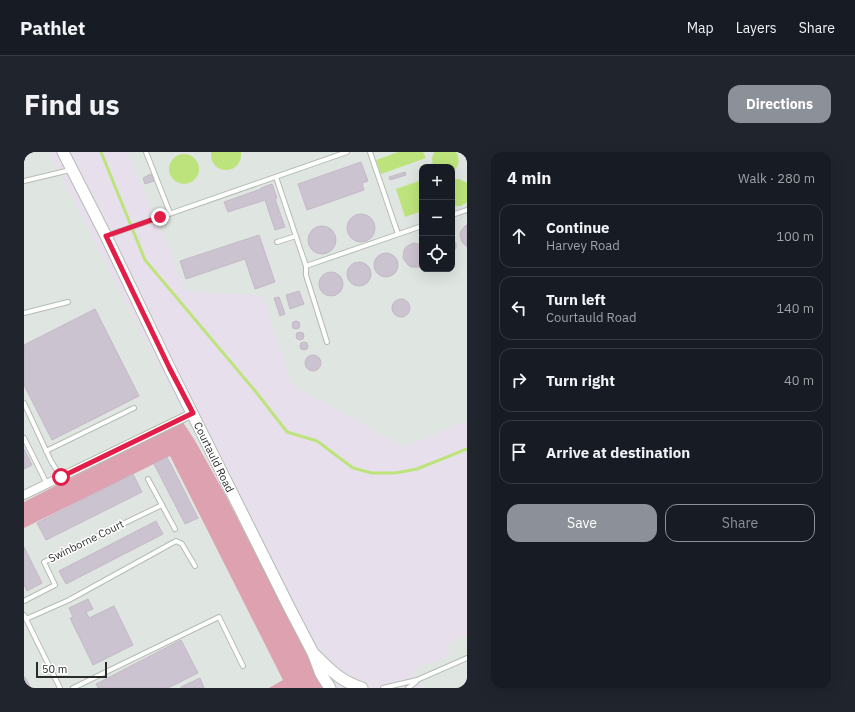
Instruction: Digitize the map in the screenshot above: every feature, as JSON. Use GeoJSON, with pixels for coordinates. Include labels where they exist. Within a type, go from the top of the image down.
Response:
{"type":"FeatureCollection","features":[{"type":"Feature","properties":{"kind":"street","name":"Courtauld Road"},"geometry":{"type":"LineString","coordinates":[[63,152],[313,653],[321,674],[330,688]]}},
{"type":"Feature","properties":{"kind":"street"},"geometry":{"type":"LineString","coordinates":[[25,493],[47,484],[193,413]]}},
{"type":"Feature","properties":{"kind":"street","name":"Courtauld Road"},"geometry":{"type":"LineString","coordinates":[[313,653],[338,677],[349,684],[362,688]]}},
{"type":"Feature","properties":{"kind":"lane"},"geometry":{"type":"LineString","coordinates":[[146,152],[170,213]]}},
{"type":"Feature","properties":{"kind":"lane"},"geometry":{"type":"LineString","coordinates":[[106,236],[347,152]]}},
{"type":"Feature","properties":{"kind":"lane"},"geometry":{"type":"LineString","coordinates":[[370,152],[398,234]]}},
{"type":"Feature","properties":{"kind":"lane"},"geometry":{"type":"LineString","coordinates":[[24,181],[71,170]]}},
{"type":"Feature","properties":{"kind":"lane"},"geometry":{"type":"LineString","coordinates":[[276,177],[306,266],[306,275],[327,342]]}},
{"type":"Feature","properties":{"kind":"lane"},"geometry":{"type":"LineString","coordinates":[[455,214],[467,210]]}},
{"type":"Feature","properties":{"kind":"lane"},"geometry":{"type":"LineString","coordinates":[[306,266],[419,227]]}},
{"type":"Feature","properties":{"kind":"lane"},"geometry":{"type":"LineString","coordinates":[[278,242],[296,236]]}},
{"type":"Feature","properties":{"kind":"lane"},"geometry":{"type":"LineString","coordinates":[[24,313],[68,302]]}},
{"type":"Feature","properties":{"kind":"lane"},"geometry":{"type":"LineString","coordinates":[[24,403],[46,451],[61,477]]}},
{"type":"Feature","properties":{"kind":"lane"},"geometry":{"type":"LineString","coordinates":[[46,451],[134,408]]}},
{"type":"Feature","properties":{"kind":"lane"},"geometry":{"type":"LineString","coordinates":[[24,438],[47,484]]}},
{"type":"Feature","properties":{"kind":"lane"},"geometry":{"type":"LineString","coordinates":[[148,479],[175,529]]}},
{"type":"Feature","properties":{"kind":"lane","name":"Swinborne Court"},"geometry":{"type":"LineString","coordinates":[[24,601],[55,585],[44,562],[162,505]]}},
{"type":"Feature","properties":{"kind":"lane"},"geometry":{"type":"LineString","coordinates":[[26,620],[69,600],[176,541],[182,544],[195,566]]}},
{"type":"Feature","properties":{"kind":"lane"},"geometry":{"type":"LineString","coordinates":[[24,614],[60,688]]}},
{"type":"Feature","properties":{"kind":"lane"},"geometry":{"type":"LineString","coordinates":[[73,688],[219,617],[243,666]]}},
{"type":"Feature","properties":{"kind":"lane"},"geometry":{"type":"LineString","coordinates":[[383,688],[417,680],[467,658]]}},
{"type":"Feature","properties":{"kind":"lane"},"geometry":{"type":"LineString","coordinates":[[408,688],[417,680]]}},
{"type":"Feature","properties":{"kind":"shaded area"},"geometry":{"type":"Polygon","coordinates":[[[24,152],[49,152],[325,688],[24,688],[24,152]]]}},
{"type":"Feature","properties":{"kind":"shaded area"},"geometry":{"type":"Polygon","coordinates":[[[127,152],[467,152],[467,421],[404,447],[292,385],[263,296],[187,291],[127,152]]]}},
{"type":"Feature","properties":{"kind":"shaded area"},"geometry":{"type":"Polygon","coordinates":[[[211,152],[241,152],[240,160],[237,166],[232,169],[220,169],[215,166],[212,160],[211,152]]]}},
{"type":"Feature","properties":{"kind":"shaded area"},"geometry":{"type":"Polygon","coordinates":[[[398,152],[423,152],[426,158],[381,174],[376,160],[398,152]]]}},
{"type":"Feature","properties":{"kind":"shaded area"},"geometry":{"type":"Polygon","coordinates":[[[434,152],[456,152],[459,161],[455,169],[455,164],[433,164],[432,158],[434,152]]]}},
{"type":"Feature","properties":{"kind":"shaded area"},"geometry":{"type":"Polygon","coordinates":[[[184,154],[195,158],[199,169],[195,180],[184,184],[173,180],[169,169],[173,158],[184,154]]]}},
{"type":"Feature","properties":{"kind":"shaded area"},"geometry":{"type":"Polygon","coordinates":[[[455,179],[459,179],[467,183],[467,202],[461,206],[455,206],[455,179]]]}},
{"type":"Feature","properties":{"kind":"shaded area"},"geometry":{"type":"Polygon","coordinates":[[[419,181],[419,212],[405,217],[396,189],[419,181]]]}},
{"type":"Feature","properties":{"kind":"shaded area"},"geometry":{"type":"Polygon","coordinates":[[[182,421],[194,439],[226,496],[324,688],[269,688],[283,680],[170,456],[24,528],[24,502],[182,421]]]}},
{"type":"Feature","properties":{"kind":"shaded area"},"geometry":{"type":"Polygon","coordinates":[[[467,636],[467,688],[422,688],[412,670],[449,656],[448,645],[467,636]]]}},
{"type":"Feature","properties":{"kind":"building"},"geometry":{"type":"Polygon","coordinates":[[[361,162],[368,181],[362,183],[364,190],[307,210],[298,184],[361,162]]]}},
{"type":"Feature","properties":{"kind":"building"},"geometry":{"type":"Polygon","coordinates":[[[405,172],[406,175],[390,180],[389,177],[405,172]]]}},
{"type":"Feature","properties":{"kind":"building"},"geometry":{"type":"Polygon","coordinates":[[[151,174],[154,181],[145,184],[143,178],[151,174]]]}},
{"type":"Feature","properties":{"kind":"building"},"geometry":{"type":"Polygon","coordinates":[[[272,184],[277,198],[275,199],[285,227],[275,230],[265,200],[228,212],[224,202],[272,184]]]}},
{"type":"Feature","properties":{"kind":"building"},"geometry":{"type":"Polygon","coordinates":[[[361,214],[371,218],[375,228],[371,238],[361,242],[351,238],[347,228],[351,218],[361,214]]]}},
{"type":"Feature","properties":{"kind":"building"},"geometry":{"type":"Polygon","coordinates":[[[466,225],[467,247],[462,242],[460,235],[461,231],[466,225]]]}},
{"type":"Feature","properties":{"kind":"building"},"geometry":{"type":"Polygon","coordinates":[[[322,226],[332,230],[336,240],[332,250],[322,254],[312,250],[308,240],[312,230],[322,226]]]}},
{"type":"Feature","properties":{"kind":"building"},"geometry":{"type":"Polygon","coordinates":[[[259,235],[275,282],[255,289],[245,259],[186,279],[180,261],[259,235]]]}},
{"type":"Feature","properties":{"kind":"building"},"geometry":{"type":"Polygon","coordinates":[[[413,243],[419,244],[419,267],[411,267],[403,258],[406,247],[413,243]]]}},
{"type":"Feature","properties":{"kind":"building"},"geometry":{"type":"Polygon","coordinates":[[[386,253],[395,256],[398,265],[395,274],[386,277],[377,274],[374,265],[377,256],[386,253]]]}},
{"type":"Feature","properties":{"kind":"building"},"geometry":{"type":"Polygon","coordinates":[[[359,262],[368,265],[371,274],[368,283],[359,286],[350,283],[347,274],[350,265],[359,262]]]}},
{"type":"Feature","properties":{"kind":"building"},"geometry":{"type":"Polygon","coordinates":[[[331,272],[340,275],[343,284],[340,293],[331,296],[322,293],[319,284],[322,275],[331,272]]]}},
{"type":"Feature","properties":{"kind":"building"},"geometry":{"type":"Polygon","coordinates":[[[299,291],[304,304],[290,309],[286,295],[299,291]]]}},
{"type":"Feature","properties":{"kind":"building"},"geometry":{"type":"Polygon","coordinates":[[[279,297],[285,314],[280,316],[274,298],[279,297]]]}},
{"type":"Feature","properties":{"kind":"building"},"geometry":{"type":"Polygon","coordinates":[[[401,299],[407,302],[410,308],[407,314],[401,317],[395,314],[392,308],[395,302],[401,299]]]}},
{"type":"Feature","properties":{"kind":"building"},"geometry":{"type":"Polygon","coordinates":[[[95,309],[139,396],[52,440],[24,385],[24,345],[95,309]]]}},
{"type":"Feature","properties":{"kind":"building"},"geometry":{"type":"Polygon","coordinates":[[[294,321],[298,321],[300,325],[298,329],[294,329],[292,327],[292,323],[294,321]]]}},
{"type":"Feature","properties":{"kind":"building"},"geometry":{"type":"Polygon","coordinates":[[[298,332],[302,332],[304,336],[302,340],[298,340],[296,338],[296,334],[298,332]]]}},
{"type":"Feature","properties":{"kind":"building"},"geometry":{"type":"Polygon","coordinates":[[[302,342],[306,342],[308,346],[306,350],[302,350],[300,348],[300,344],[302,342]]]}},
{"type":"Feature","properties":{"kind":"building"},"geometry":{"type":"Polygon","coordinates":[[[313,355],[319,357],[321,363],[319,369],[313,371],[307,369],[305,363],[307,357],[313,355]]]}},
{"type":"Feature","properties":{"kind":"building"},"geometry":{"type":"Polygon","coordinates":[[[24,449],[32,465],[24,469],[24,449]]]}},
{"type":"Feature","properties":{"kind":"building"},"geometry":{"type":"Polygon","coordinates":[[[167,457],[198,518],[185,524],[154,464],[167,457]]]}},
{"type":"Feature","properties":{"kind":"building"},"geometry":{"type":"Polygon","coordinates":[[[133,474],[142,492],[46,540],[37,523],[133,474]]]}},
{"type":"Feature","properties":{"kind":"building"},"geometry":{"type":"Polygon","coordinates":[[[156,521],[163,534],[66,584],[59,571],[156,521]]]}},
{"type":"Feature","properties":{"kind":"building"},"geometry":{"type":"Polygon","coordinates":[[[24,547],[42,583],[27,591],[24,585],[24,547]]]}},
{"type":"Feature","properties":{"kind":"building"},"geometry":{"type":"Polygon","coordinates":[[[88,599],[93,609],[86,612],[89,618],[114,606],[133,645],[93,665],[70,618],[73,617],[69,608],[88,599]]]}},
{"type":"Feature","properties":{"kind":"building"},"geometry":{"type":"Polygon","coordinates":[[[181,640],[198,673],[168,688],[98,688],[96,684],[181,640]]]}},
{"type":"Feature","properties":{"kind":"building"},"geometry":{"type":"Polygon","coordinates":[[[25,677],[31,688],[24,688],[25,677]]]}},
{"type":"Feature","properties":{"kind":"building"},"geometry":{"type":"Polygon","coordinates":[[[200,678],[204,688],[181,688],[181,687],[200,678]]]}},
{"type":"Feature","properties":{"kind":"waterway"},"geometry":{"type":"LineString","coordinates":[[101,152],[145,260],[256,392],[287,432],[317,441],[353,468],[372,473],[395,473],[417,469],[467,449]]}},
{"type":"Feature","properties":{"kind":"route"},"geometry":{"type":"LineString","coordinates":[[61,477],[193,413],[170,369],[106,236],[160,217]]}}]}
